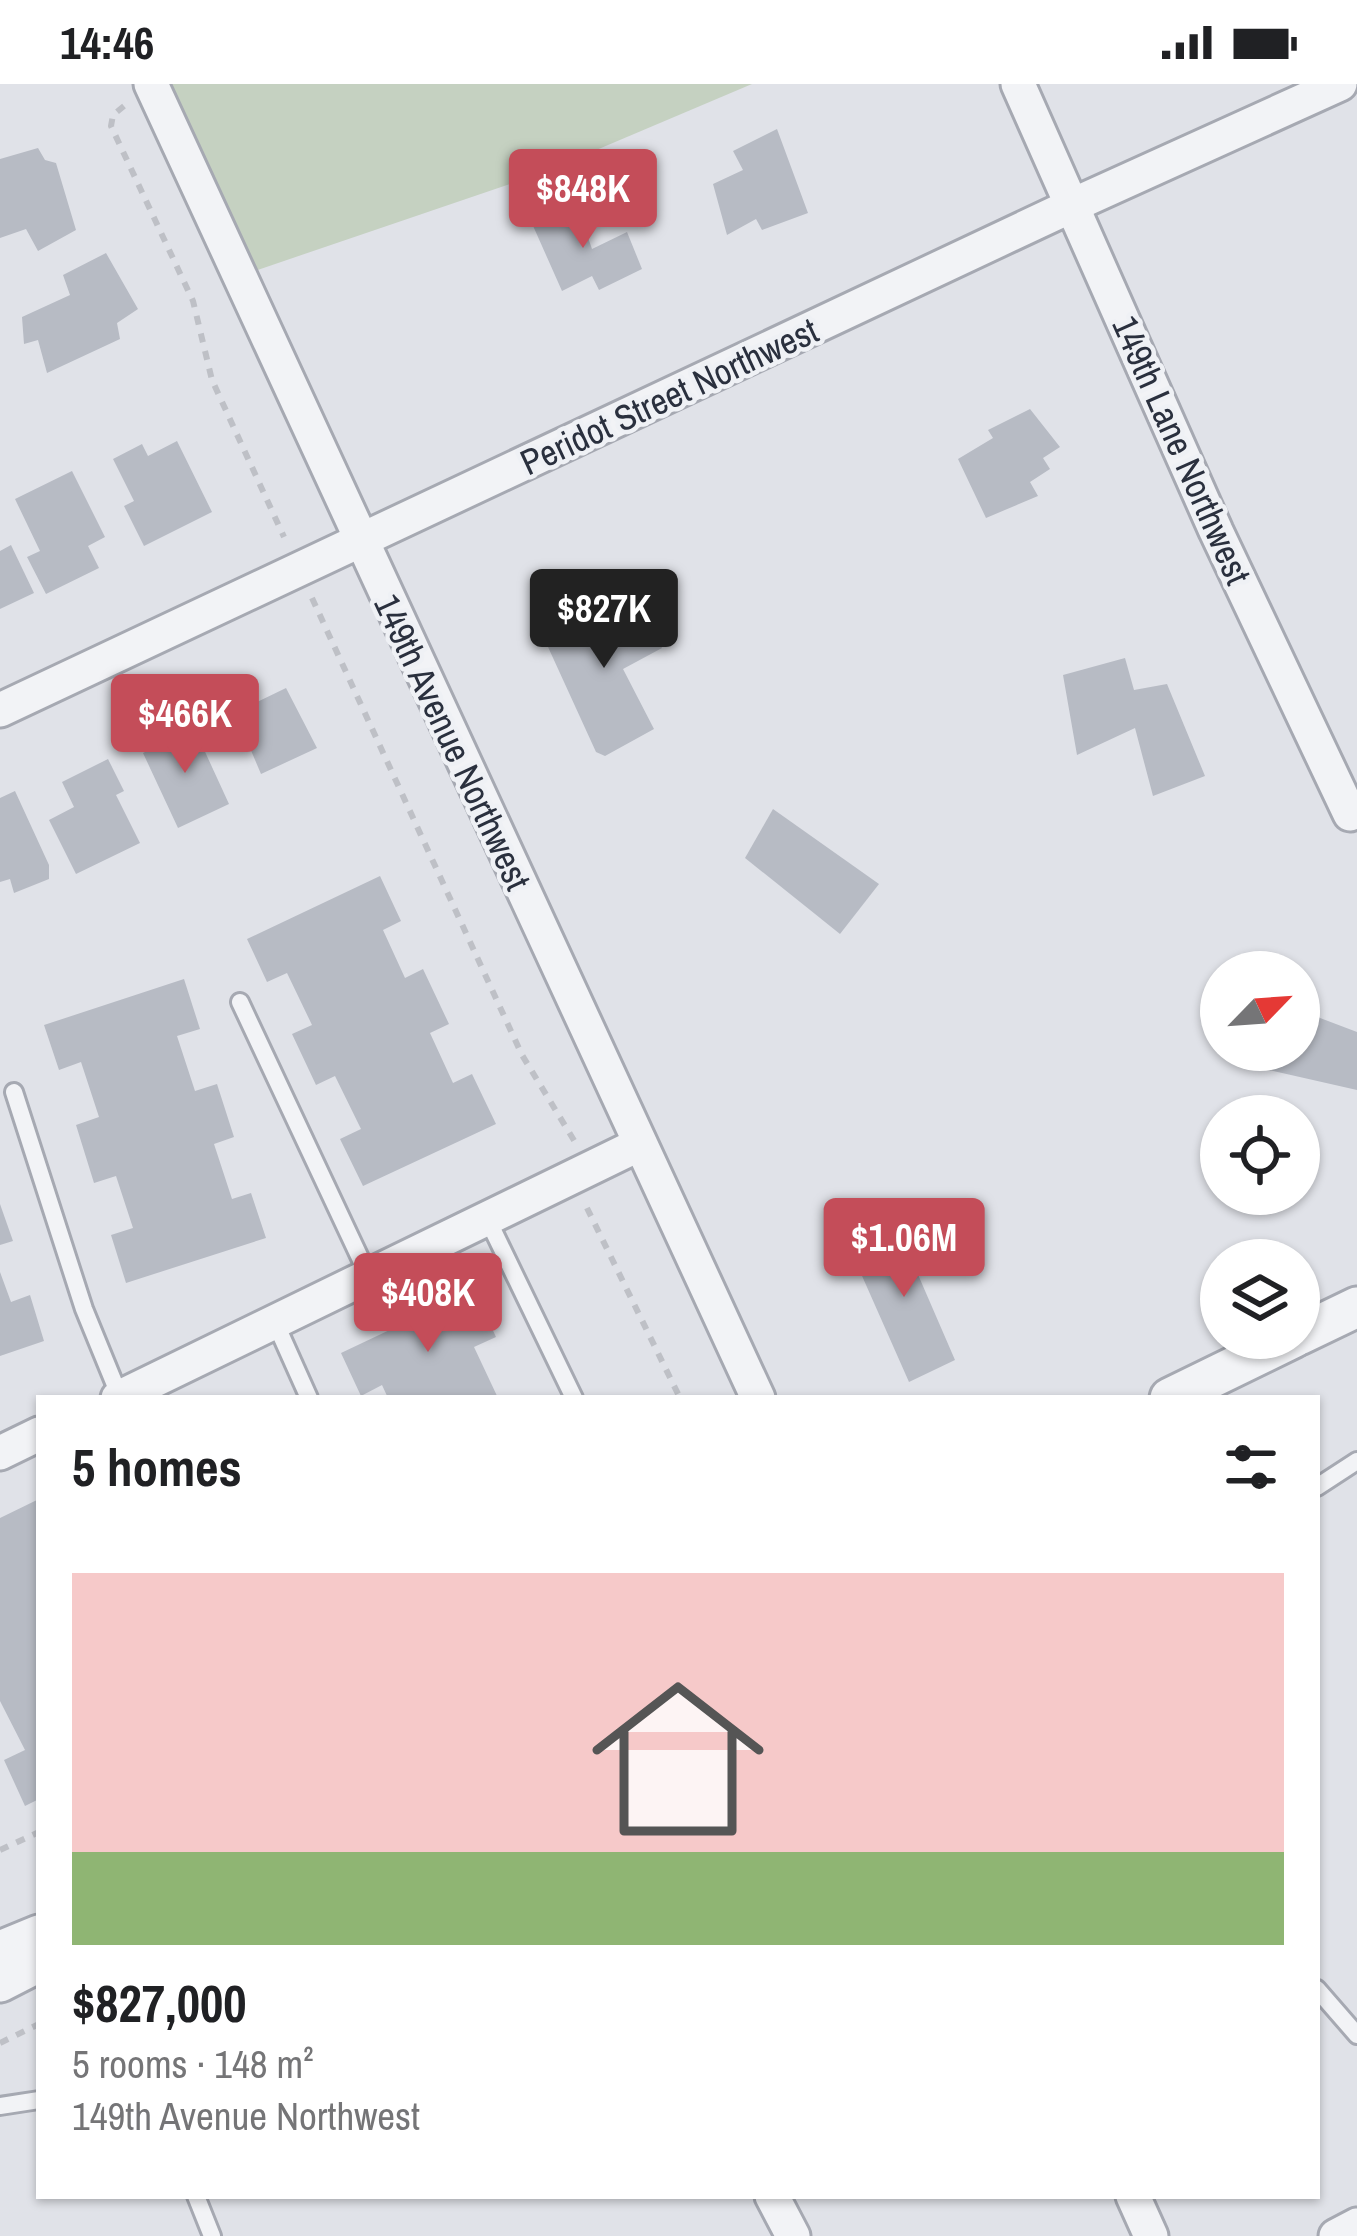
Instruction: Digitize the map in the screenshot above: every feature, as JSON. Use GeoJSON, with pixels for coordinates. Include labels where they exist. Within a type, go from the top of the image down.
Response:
{"type":"FeatureCollection","features":[{"type":"Feature","properties":{"kind":"street","name":"149th Lane Northwest"},"geometry":{"type":"LineString","coordinates":[[1018,84],[1216,531],[1350,814]]}},
{"type":"Feature","properties":{"kind":"street","name":"Peridot Street Northwest"},"geometry":{"type":"LineString","coordinates":[[0,710],[1340,84]]}},
{"type":"Feature","properties":{"kind":"street","name":"149th Avenue Northwest"},"geometry":{"type":"LineString","coordinates":[[152,87],[757,1395]]}},
{"type":"Feature","properties":{"kind":"street"},"geometry":{"type":"LineString","coordinates":[[125,1395],[640,1144]]}},
{"type":"Feature","properties":{"kind":"street"},"geometry":{"type":"LineString","coordinates":[[1320,1326],[1356,1310]]}},
{"type":"Feature","properties":{"kind":"street"},"geometry":{"type":"LineString","coordinates":[[1176,1395],[1249,1359]]}},
{"type":"Feature","properties":{"kind":"street"},"geometry":{"type":"LineString","coordinates":[[0,1453],[36,1435]]}},
{"type":"Feature","properties":{"kind":"street"},"geometry":{"type":"LineString","coordinates":[[0,1951],[36,1936]]}},
{"type":"Feature","properties":{"kind":"street"},"geometry":{"type":"LineString","coordinates":[[0,1982],[36,1964]]}},
{"type":"Feature","properties":{"kind":"street"},"geometry":{"type":"LineString","coordinates":[[774,2199],[793,2236]]}},
{"type":"Feature","properties":{"kind":"street"},"geometry":{"type":"LineString","coordinates":[[1134,2199],[1151,2236]]}},
{"type":"Feature","properties":{"kind":"street"},"geometry":{"type":"LineString","coordinates":[[1336,2236],[1357,2225]]}},
{"type":"Feature","properties":{"kind":"lane"},"geometry":{"type":"LineString","coordinates":[[240,1002],[369,1278]]}},
{"type":"Feature","properties":{"kind":"lane"},"geometry":{"type":"LineString","coordinates":[[14,1092],[84,1309],[118,1395]]}},
{"type":"Feature","properties":{"kind":"lane"},"geometry":{"type":"LineString","coordinates":[[488,1220],[573,1395]]}},
{"type":"Feature","properties":{"kind":"lane"},"geometry":{"type":"LineString","coordinates":[[274,1322],[308,1395]]}},
{"type":"Feature","properties":{"kind":"lane"},"geometry":{"type":"LineString","coordinates":[[1320,1485],[1357,1461]]}},
{"type":"Feature","properties":{"kind":"lane"},"geometry":{"type":"LineString","coordinates":[[1320,1992],[1357,2035]]}},
{"type":"Feature","properties":{"kind":"lane"},"geometry":{"type":"LineString","coordinates":[[0,2106],[36,2100]]}},
{"type":"Feature","properties":{"kind":"lane"},"geometry":{"type":"LineString","coordinates":[[197,2199],[212,2236]]}},
{"type":"Feature","properties":{"kind":"path"},"geometry":{"type":"LineString","coordinates":[[152,87],[113,115],[112,126],[193,301],[212,380],[523,1055],[576,1144],[587,1207],[679,1395]]}},
{"type":"Feature","properties":{"kind":"path"},"geometry":{"type":"LineString","coordinates":[[0,1850],[36,1833]]}},
{"type":"Feature","properties":{"kind":"path"},"geometry":{"type":"LineString","coordinates":[[0,2043],[36,2025]]}},
{"type":"Feature","properties":{"kind":"green space"},"geometry":{"type":"Polygon","coordinates":[[[147,84],[752,84],[542,173],[237,277],[147,84]]]}},
{"type":"Feature","properties":{"kind":"building"},"geometry":{"type":"Polygon","coordinates":[[[777,129],[808,213],[762,230],[756,219],[727,235],[713,184],[743,170],[733,151],[777,129]]]}},
{"type":"Feature","properties":{"kind":"building"},"geometry":{"type":"Polygon","coordinates":[[[38,148],[45,160],[56,163],[76,230],[38,251],[26,229],[0,238],[0,159],[38,148]]]}},
{"type":"Feature","properties":{"kind":"building"},"geometry":{"type":"Polygon","coordinates":[[[576,203],[592,249],[627,232],[642,269],[599,290],[592,276],[562,291],[530,219],[576,203]]]}},
{"type":"Feature","properties":{"kind":"building"},"geometry":{"type":"Polygon","coordinates":[[[106,253],[138,309],[117,323],[120,339],[47,373],[38,340],[24,344],[22,317],[70,295],[63,275],[106,253]]]}},
{"type":"Feature","properties":{"kind":"building"},"geometry":{"type":"Polygon","coordinates":[[[1030,409],[1060,447],[1043,458],[1050,469],[1030,482],[1038,496],[986,518],[958,459],[993,438],[988,430],[1030,409]]]}},
{"type":"Feature","properties":{"kind":"building"},"geometry":{"type":"Polygon","coordinates":[[[177,441],[212,512],[144,546],[124,506],[134,501],[113,459],[142,444],[148,456],[177,441]]]}},
{"type":"Feature","properties":{"kind":"building"},"geometry":{"type":"Polygon","coordinates":[[[72,471],[105,537],[88,546],[99,568],[46,594],[27,557],[40,551],[15,499],[72,471]]]}},
{"type":"Feature","properties":{"kind":"building"},"geometry":{"type":"Polygon","coordinates":[[[11,545],[34,593],[0,609],[0,551],[11,545]]]}},
{"type":"Feature","properties":{"kind":"building"},"geometry":{"type":"Polygon","coordinates":[[[596,602],[604,621],[638,602],[662,648],[623,669],[654,729],[605,756],[596,752],[543,636],[569,613],[596,602]]]}},
{"type":"Feature","properties":{"kind":"building"},"geometry":{"type":"Polygon","coordinates":[[[1125,658],[1134,690],[1167,684],[1205,776],[1153,796],[1135,728],[1077,755],[1063,675],[1125,658]]]}},
{"type":"Feature","properties":{"kind":"building"},"geometry":{"type":"Polygon","coordinates":[[[286,688],[317,748],[261,774],[247,741],[231,748],[213,712],[247,695],[253,704],[286,688]]]}},
{"type":"Feature","properties":{"kind":"building"},"geometry":{"type":"Polygon","coordinates":[[[168,728],[174,740],[195,730],[229,804],[178,828],[143,753],[153,748],[148,737],[168,728]]]}},
{"type":"Feature","properties":{"kind":"building"},"geometry":{"type":"Polygon","coordinates":[[[108,759],[124,791],[116,795],[140,843],[76,874],[49,820],[74,807],[62,782],[108,759]]]}},
{"type":"Feature","properties":{"kind":"building"},"geometry":{"type":"Polygon","coordinates":[[[15,791],[49,865],[49,879],[14,893],[10,879],[0,882],[0,798],[15,791]]]}},
{"type":"Feature","properties":{"kind":"building"},"geometry":{"type":"Polygon","coordinates":[[[773,809],[879,884],[840,934],[745,858],[773,809]]]}},
{"type":"Feature","properties":{"kind":"building"},"geometry":{"type":"Polygon","coordinates":[[[380,876],[401,921],[383,930],[405,978],[423,969],[449,1024],[430,1033],[453,1083],[472,1074],[496,1124],[363,1186],[340,1139],[361,1129],[335,1076],[316,1085],[292,1034],[312,1025],[287,973],[267,982],[247,939],[380,876]]]}},
{"type":"Feature","properties":{"kind":"building"},"geometry":{"type":"Polygon","coordinates":[[[184,979],[200,1029],[177,1036],[195,1091],[217,1084],[234,1137],[214,1144],[232,1199],[251,1193],[266,1238],[126,1283],[111,1235],[133,1228],[116,1176],[94,1183],[76,1125],[99,1117],[81,1062],[59,1070],[44,1025],[184,979]]]}},
{"type":"Feature","properties":{"kind":"building"},"geometry":{"type":"Polygon","coordinates":[[[1320,1018],[1357,1032],[1357,1090],[1273,1071],[1320,1071],[1320,1018]]]}},
{"type":"Feature","properties":{"kind":"building"},"geometry":{"type":"Polygon","coordinates":[[[0,1204],[13,1241],[0,1245],[0,1204]]]}},
{"type":"Feature","properties":{"kind":"building"},"geometry":{"type":"Polygon","coordinates":[[[919,1222],[932,1252],[913,1263],[955,1360],[909,1382],[851,1251],[919,1222]]]}},
{"type":"Feature","properties":{"kind":"building"},"geometry":{"type":"Polygon","coordinates":[[[0,1272],[11,1302],[30,1295],[44,1341],[0,1356],[0,1272]]]}},
{"type":"Feature","properties":{"kind":"building"},"geometry":{"type":"Polygon","coordinates":[[[474,1290],[496,1337],[474,1347],[497,1395],[387,1395],[382,1385],[361,1395],[341,1353],[474,1290]]]}},
{"type":"Feature","properties":{"kind":"building"},"geometry":{"type":"Polygon","coordinates":[[[36,1500],[36,1800],[25,1806],[4,1760],[25,1750],[0,1701],[0,1518],[36,1500]]]}}]}
